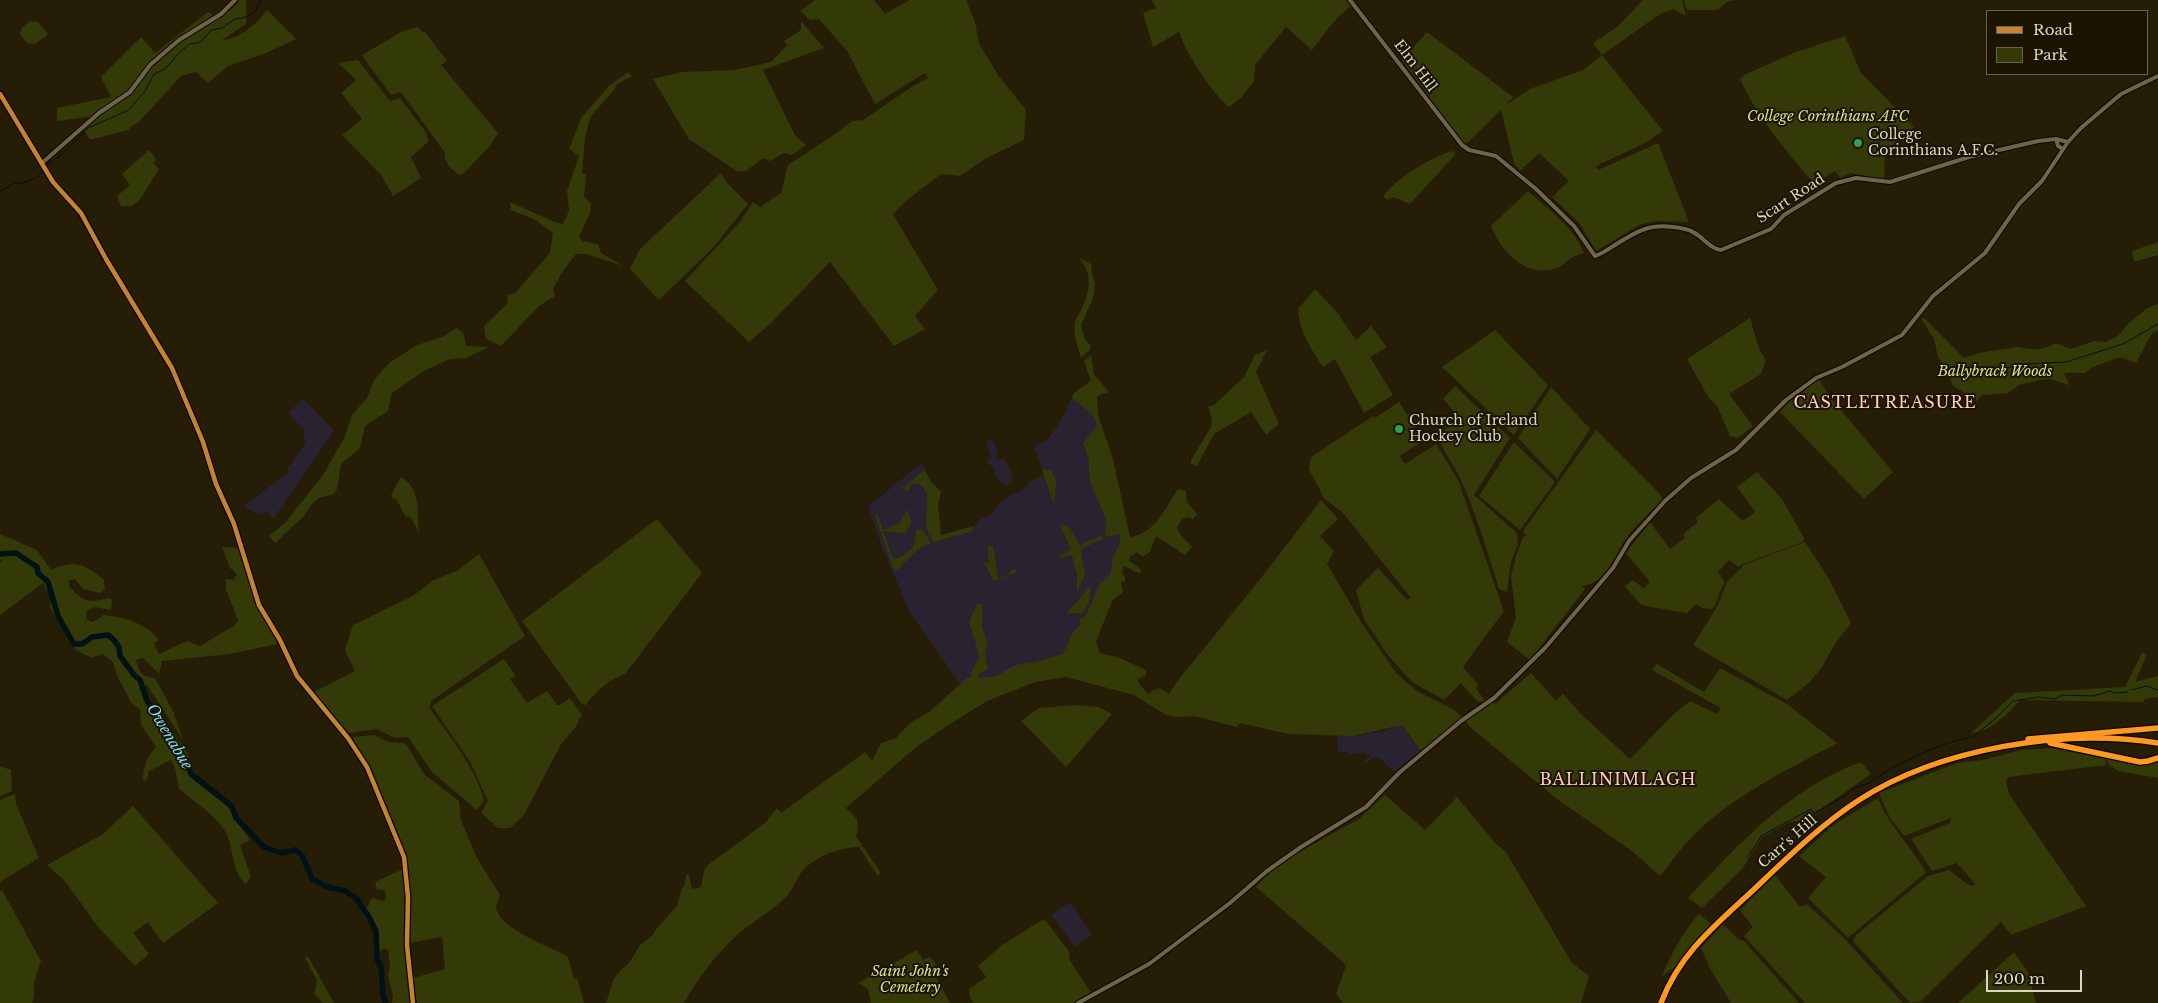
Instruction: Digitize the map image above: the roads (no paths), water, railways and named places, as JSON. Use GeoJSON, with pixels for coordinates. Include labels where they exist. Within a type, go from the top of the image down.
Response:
{"type":"FeatureCollection","features":[{"type":"Feature","properties":{"kind":"highway"},"geometry":{"type":"LineString","coordinates":[[1973,754],[2001,744],[2030,739],[2158,728]]}},
{"type":"Feature","properties":{"kind":"highway"},"geometry":{"type":"LineString","coordinates":[[1973,754],[2024,744],[2072,739],[2117,739],[2158,743]]}},
{"type":"Feature","properties":{"kind":"highway"},"geometry":{"type":"LineString","coordinates":[[1973,754],[2050,743],[2140,762],[2148,762],[2158,758]]}},
{"type":"Feature","properties":{"kind":"highway","name":"Carr's Hill"},"geometry":{"type":"LineString","coordinates":[[1660,1003],[1673,974],[1690,952],[1781,864],[1829,823],[1880,788],[1934,766],[1973,754]]}},
{"type":"Feature","properties":{"kind":"main road"},"geometry":{"type":"LineString","coordinates":[[0,94],[53,182],[84,217],[106,259],[176,376],[216,484],[237,531],[259,605],[280,640],[297,676],[348,738],[373,779],[404,857],[413,1003]]}},
{"type":"Feature","properties":{"kind":"street"},"geometry":{"type":"LineString","coordinates":[[44,166],[99,113],[130,92],[150,64],[179,40],[221,14],[235,0]]}},
{"type":"Feature","properties":{"kind":"street","name":"Elm Hill"},"geometry":{"type":"LineString","coordinates":[[1350,0],[1462,145]]}},
{"type":"Feature","properties":{"kind":"street"},"geometry":{"type":"LineString","coordinates":[[1078,1003],[1148,964],[1230,903],[1267,870],[1366,808],[1399,773],[1461,721],[1501,692],[1546,648],[1613,568],[1629,541],[1665,501],[1691,478],[1736,450],[1786,400],[1816,378],[1842,368],[1902,335],[1933,296],[1985,253],[2020,204],[2042,181],[2068,142],[2087,122],[2121,94],[2158,76]]}},
{"type":"Feature","properties":{"kind":"street"},"geometry":{"type":"LineString","coordinates":[[2063,149],[2058,146],[2056,140],[2068,142]]}},
{"type":"Feature","properties":{"kind":"street","name":"Scart Road"},"geometry":{"type":"LineString","coordinates":[[1462,145],[1469,150],[1490,154],[1500,159],[1558,208],[1579,231],[1592,255],[1597,256],[1639,230],[1654,226],[1694,231],[1714,248],[1721,250],[1771,228],[1784,215],[1836,183],[1856,178],[1890,182],[1969,157],[2038,141],[2056,140]]}},
{"type":"Feature","properties":{"kind":"waterway"},"geometry":{"type":"LineString","coordinates":[[0,191],[15,183],[23,183],[39,176],[48,164],[66,151],[88,128],[129,110],[145,91],[154,74],[165,69],[190,44],[201,42],[211,30],[222,28],[235,19],[243,18],[255,12],[261,0]]}},
{"type":"Feature","properties":{"kind":"waterway"},"geometry":{"type":"LineString","coordinates":[[1965,378],[2022,364],[2066,362],[2123,344],[2158,324]]}},
{"type":"Feature","properties":{"kind":"waterway","name":"Owenabue"},"geometry":{"type":"LineString","coordinates":[[0,554],[16,553],[37,567],[38,573],[48,582],[58,616],[74,644],[82,644],[92,637],[108,635],[113,639],[119,647],[120,656],[140,680],[147,701],[184,757],[191,774],[228,803],[232,807],[236,818],[264,847],[281,853],[295,850],[302,855],[312,879],[327,887],[345,891],[356,898],[376,931],[377,959],[381,967],[383,996],[386,1003]]}},
{"type":"Feature","properties":{"kind":"waterway"},"geometry":{"type":"LineString","coordinates":[[2132,690],[2146,686],[2158,690]]}},
{"type":"Feature","properties":{"kind":"waterway"},"geometry":{"type":"LineString","coordinates":[[1748,857],[1761,836],[1811,809],[1813,813],[1816,812],[1846,795],[1852,789],[1869,783],[1891,768],[1932,749],[1973,737],[2013,701],[2039,697],[2055,699],[2062,695],[2093,696],[2110,691],[2115,693],[2128,692]]}},
{"type":"Feature","properties":{"kind":"place","name":"College Corinthians A.F.C."},"geometry":{"type":"Point","coordinates":[1858,143]}},
{"type":"Feature","properties":{"kind":"place","name":"Church of Ireland Hockey Club"},"geometry":{"type":"Point","coordinates":[1399,429]}},
{"type":"Feature","properties":{"kind":"district","name":"CASTLETREASURE"},"geometry":{"type":"Point","coordinates":[1885,403]}},
{"type":"Feature","properties":{"kind":"district","name":"BALLINIMLAGH"},"geometry":{"type":"Point","coordinates":[1618,780]}},
{"type":"Feature","properties":{"kind":"park label","name":"College Corinthians AFC"},"geometry":{"type":"Point","coordinates":[1828,117]}},
{"type":"Feature","properties":{"kind":"park label","name":"Ballybrack Woods"},"geometry":{"type":"Point","coordinates":[1995,372]}},
{"type":"Feature","properties":{"kind":"park label","name":"Saint John's Cemetery"},"geometry":{"type":"Point","coordinates":[910,980]}}]}
